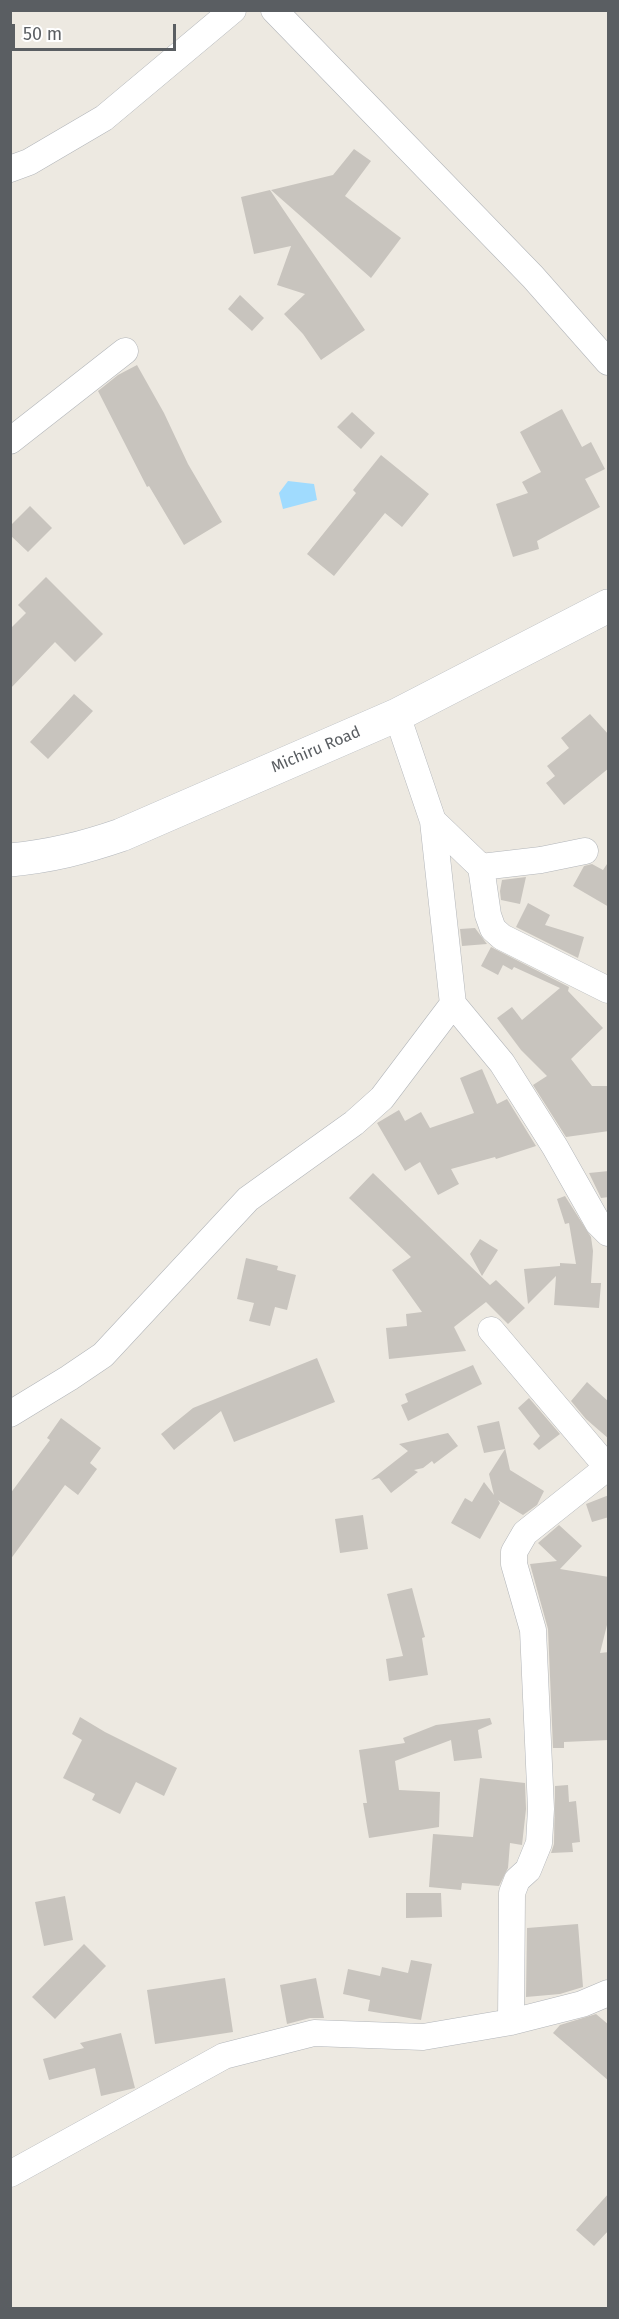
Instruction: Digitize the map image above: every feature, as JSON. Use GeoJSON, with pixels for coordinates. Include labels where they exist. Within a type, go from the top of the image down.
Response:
{"type":"FeatureCollection","features":[{"type":"Feature","properties":{"kind":"street"},"geometry":{"type":"LineString","coordinates":[[10,169],[29,162],[104,118],[233,10]]}},
{"type":"Feature","properties":{"kind":"street"},"geometry":{"type":"LineString","coordinates":[[274,10],[533,277],[609,362]]}},
{"type":"Feature","properties":{"kind":"street"},"geometry":{"type":"LineString","coordinates":[[10,441],[125,351]]}},
{"type":"Feature","properties":{"kind":"street","name":"Michiru Road"},"geometry":{"type":"LineString","coordinates":[[10,860],[78,850],[121,835],[397,715],[609,606]]}},
{"type":"Feature","properties":{"kind":"street"},"geometry":{"type":"LineString","coordinates":[[397,715],[433,821],[453,1005],[502,1063],[555,1147],[598,1222],[609,1233]]}},
{"type":"Feature","properties":{"kind":"street"},"geometry":{"type":"LineString","coordinates":[[433,821],[482,867],[488,915],[493,930],[502,937],[609,990]]}},
{"type":"Feature","properties":{"kind":"street"},"geometry":{"type":"LineString","coordinates":[[482,867],[585,851]]}},
{"type":"Feature","properties":{"kind":"street"},"geometry":{"type":"LineString","coordinates":[[10,1414],[103,1355],[248,1199],[354,1123],[381,1098],[453,1005]]}},
{"type":"Feature","properties":{"kind":"street"},"geometry":{"type":"LineString","coordinates":[[491,1330],[608,1467],[525,1533],[514,1552],[514,1564],[533,1630],[541,1809],[539,1843],[528,1870],[517,1880],[512,1893],[511,2022]]}},
{"type":"Feature","properties":{"kind":"street"},"geometry":{"type":"LineString","coordinates":[[10,2174],[224,2056],[314,2033],[423,2037],[511,2022],[582,2004],[609,1993]]}},
{"type":"Feature","properties":{"kind":"water"},"geometry":{"type":"Polygon","coordinates":[[[288,481],[314,484],[317,500],[283,509],[279,493],[288,481]]]}},
{"type":"Feature","properties":{"kind":"building"},"geometry":{"type":"Polygon","coordinates":[[[354,149],[371,161],[345,196],[401,238],[371,278],[271,190],[333,175],[354,149]]]}},
{"type":"Feature","properties":{"kind":"building"},"geometry":{"type":"Polygon","coordinates":[[[270,190],[365,330],[321,360],[303,334],[284,314],[305,294],[277,285],[291,246],[254,254],[241,197],[270,190]]]}},
{"type":"Feature","properties":{"kind":"building"},"geometry":{"type":"Polygon","coordinates":[[[240,295],[264,318],[252,331],[228,309],[240,295]]]}},
{"type":"Feature","properties":{"kind":"building"},"geometry":{"type":"Polygon","coordinates":[[[137,365],[164,413],[188,464],[222,522],[184,545],[149,486],[147,487],[98,391],[118,375],[137,365]]]}},
{"type":"Feature","properties":{"kind":"building"},"geometry":{"type":"Polygon","coordinates":[[[562,409],[582,447],[591,442],[605,469],[585,479],[600,507],[537,541],[539,549],[513,557],[496,504],[528,493],[522,482],[541,472],[520,432],[562,409]]]}},
{"type":"Feature","properties":{"kind":"building"},"geometry":{"type":"Polygon","coordinates":[[[352,412],[375,433],[361,449],[337,427],[352,412]]]}},
{"type":"Feature","properties":{"kind":"building"},"geometry":{"type":"Polygon","coordinates":[[[381,455],[429,494],[402,527],[385,513],[334,576],[307,554],[356,493],[353,490],[381,455]]]}},
{"type":"Feature","properties":{"kind":"building"},"geometry":{"type":"Polygon","coordinates":[[[30,506],[52,528],[28,552],[10,535],[10,526],[30,506]]]}},
{"type":"Feature","properties":{"kind":"building"},"geometry":{"type":"Polygon","coordinates":[[[46,577],[103,634],[75,662],[55,642],[10,689],[10,629],[26,613],[18,605],[46,577]]]}},
{"type":"Feature","properties":{"kind":"building"},"geometry":{"type":"Polygon","coordinates":[[[74,694],[93,711],[48,759],[30,742],[74,694]]]}},
{"type":"Feature","properties":{"kind":"building"},"geometry":{"type":"Polygon","coordinates":[[[590,714],[609,735],[609,768],[564,805],[546,783],[555,776],[547,766],[569,748],[561,738],[590,714]]]}},
{"type":"Feature","properties":{"kind":"building"},"geometry":{"type":"Polygon","coordinates":[[[609,861],[609,907],[573,886],[584,866],[592,864],[603,870],[609,861]]]}},
{"type":"Feature","properties":{"kind":"building"},"geometry":{"type":"Polygon","coordinates":[[[526,877],[520,904],[501,900],[502,880],[526,877]]]}},
{"type":"Feature","properties":{"kind":"building"},"geometry":{"type":"Polygon","coordinates":[[[528,903],[550,915],[545,925],[584,937],[578,958],[516,927],[528,903]]]}},
{"type":"Feature","properties":{"kind":"building"},"geometry":{"type":"Polygon","coordinates":[[[475,928],[487,944],[462,946],[460,929],[475,928]]]}},
{"type":"Feature","properties":{"kind":"building"},"geometry":{"type":"Polygon","coordinates":[[[491,947],[569,987],[568,991],[603,1028],[571,1059],[592,1086],[609,1086],[609,1131],[566,1137],[533,1085],[547,1076],[521,1050],[497,1018],[512,1007],[522,1020],[560,988],[514,967],[512,970],[503,965],[498,975],[481,966],[491,947]]]}},
{"type":"Feature","properties":{"kind":"building"},"geometry":{"type":"Polygon","coordinates":[[[482,1069],[497,1104],[507,1099],[536,1146],[496,1159],[495,1157],[451,1169],[459,1184],[438,1195],[420,1162],[405,1171],[377,1123],[399,1110],[405,1121],[421,1112],[430,1128],[474,1113],[460,1078],[482,1069]]]}},
{"type":"Feature","properties":{"kind":"building"},"geometry":{"type":"Polygon","coordinates":[[[609,1171],[609,1197],[601,1198],[589,1173],[609,1171]]]}},
{"type":"Feature","properties":{"kind":"building"},"geometry":{"type":"Polygon","coordinates":[[[373,1173],[490,1285],[496,1280],[525,1308],[508,1324],[486,1302],[454,1327],[466,1351],[389,1359],[386,1328],[407,1326],[406,1314],[422,1312],[392,1270],[411,1257],[349,1198],[373,1173]]]}},
{"type":"Feature","properties":{"kind":"building"},"geometry":{"type":"Polygon","coordinates":[[[565,1196],[591,1237],[593,1251],[591,1283],[601,1283],[599,1308],[554,1305],[556,1276],[528,1304],[524,1269],[560,1266],[560,1263],[576,1264],[569,1223],[565,1224],[557,1199],[565,1196]]]}},
{"type":"Feature","properties":{"kind":"building"},"geometry":{"type":"Polygon","coordinates":[[[480,1239],[498,1250],[482,1276],[470,1254],[480,1239]]]}},
{"type":"Feature","properties":{"kind":"building"},"geometry":{"type":"Polygon","coordinates":[[[246,1258],[278,1266],[277,1270],[296,1275],[287,1310],[275,1307],[270,1326],[249,1321],[254,1303],[237,1299],[246,1258]]]}},
{"type":"Feature","properties":{"kind":"building"},"geometry":{"type":"Polygon","coordinates":[[[317,1358],[335,1402],[234,1442],[221,1411],[174,1450],[161,1434],[193,1408],[317,1358]]]}},
{"type":"Feature","properties":{"kind":"building"},"geometry":{"type":"Polygon","coordinates":[[[473,1365],[482,1384],[408,1421],[401,1405],[408,1402],[405,1394],[473,1365]]]}},
{"type":"Feature","properties":{"kind":"building"},"geometry":{"type":"Polygon","coordinates":[[[587,1382],[609,1402],[609,1439],[586,1419],[571,1401],[587,1382]]]}},
{"type":"Feature","properties":{"kind":"building"},"geometry":{"type":"Polygon","coordinates":[[[529,1398],[560,1434],[539,1450],[533,1444],[540,1436],[518,1408],[529,1398]]]}},
{"type":"Feature","properties":{"kind":"building"},"geometry":{"type":"Polygon","coordinates":[[[61,1418],[101,1448],[90,1463],[97,1469],[78,1495],[65,1485],[10,1560],[10,1494],[50,1440],[47,1438],[61,1418]]]}},
{"type":"Feature","properties":{"kind":"building"},"geometry":{"type":"Polygon","coordinates":[[[499,1421],[510,1470],[544,1491],[537,1505],[523,1515],[498,1500],[500,1503],[480,1539],[451,1523],[465,1498],[472,1502],[484,1482],[494,1495],[489,1474],[505,1449],[484,1453],[477,1426],[499,1421]]]}},
{"type":"Feature","properties":{"kind":"building"},"geometry":{"type":"Polygon","coordinates":[[[448,1433],[458,1446],[434,1464],[432,1461],[423,1468],[414,1470],[418,1472],[391,1493],[379,1478],[371,1480],[408,1451],[399,1444],[448,1433]]]}},
{"type":"Feature","properties":{"kind":"building"},"geometry":{"type":"Polygon","coordinates":[[[609,1495],[609,1517],[592,1522],[586,1504],[609,1495]]]}},
{"type":"Feature","properties":{"kind":"building"},"geometry":{"type":"Polygon","coordinates":[[[363,1515],[368,1549],[340,1553],[335,1519],[363,1515]]]}},
{"type":"Feature","properties":{"kind":"building"},"geometry":{"type":"Polygon","coordinates":[[[559,1525],[582,1546],[560,1569],[609,1577],[609,1617],[600,1653],[609,1652],[609,1740],[564,1742],[564,1748],[553,1748],[548,1629],[530,1564],[557,1561],[538,1543],[559,1525]]]}},
{"type":"Feature","properties":{"kind":"building"},"geometry":{"type":"Polygon","coordinates":[[[412,1588],[425,1637],[422,1638],[428,1675],[389,1681],[386,1659],[403,1656],[387,1594],[412,1588]]]}},
{"type":"Feature","properties":{"kind":"building"},"geometry":{"type":"Polygon","coordinates":[[[80,1717],[177,1768],[164,1796],[136,1782],[120,1814],[92,1800],[95,1794],[63,1778],[82,1740],[72,1734],[80,1717]]]}},
{"type":"Feature","properties":{"kind":"building"},"geometry":{"type":"Polygon","coordinates":[[[490,1718],[492,1724],[478,1730],[482,1758],[454,1761],[451,1740],[395,1761],[399,1790],[440,1792],[439,1827],[369,1838],[363,1803],[367,1803],[359,1750],[405,1743],[403,1738],[436,1725],[490,1718]]]}},
{"type":"Feature","properties":{"kind":"building"},"geometry":{"type":"Polygon","coordinates":[[[480,1778],[525,1783],[526,1809],[522,1845],[510,1843],[508,1868],[499,1886],[462,1883],[461,1890],[429,1887],[433,1834],[473,1837],[480,1778]]]}},
{"type":"Feature","properties":{"kind":"building"},"geometry":{"type":"Polygon","coordinates":[[[568,1785],[569,1802],[576,1801],[580,1842],[572,1843],[573,1852],[551,1853],[554,1844],[555,1786],[568,1785]]]}},
{"type":"Feature","properties":{"kind":"building"},"geometry":{"type":"Polygon","coordinates":[[[406,1893],[441,1893],[442,1917],[406,1918],[406,1893]]]}},
{"type":"Feature","properties":{"kind":"building"},"geometry":{"type":"Polygon","coordinates":[[[65,1896],[73,1940],[44,1946],[35,1902],[65,1896]]]}},
{"type":"Feature","properties":{"kind":"building"},"geometry":{"type":"Polygon","coordinates":[[[578,1924],[583,1987],[560,1994],[526,1997],[527,1928],[578,1924]]]}},
{"type":"Feature","properties":{"kind":"building"},"geometry":{"type":"Polygon","coordinates":[[[84,1944],[106,1966],[55,2019],[32,1997],[84,1944]]]}},
{"type":"Feature","properties":{"kind":"building"},"geometry":{"type":"Polygon","coordinates":[[[411,1960],[432,1964],[421,2020],[368,2011],[370,2000],[343,1994],[348,1969],[380,1976],[382,1967],[408,1973],[411,1960]]]}},
{"type":"Feature","properties":{"kind":"building"},"geometry":{"type":"Polygon","coordinates":[[[225,1978],[233,2032],[155,2044],[147,1990],[225,1978]]]}},
{"type":"Feature","properties":{"kind":"building"},"geometry":{"type":"Polygon","coordinates":[[[316,1978],[324,2018],[310,2018],[287,2024],[280,1985],[316,1978]]]}},
{"type":"Feature","properties":{"kind":"building"},"geometry":{"type":"Polygon","coordinates":[[[596,2014],[609,2025],[609,2081],[553,2033],[560,2025],[596,2014]]]}},
{"type":"Feature","properties":{"kind":"building"},"geometry":{"type":"Polygon","coordinates":[[[121,2033],[135,2088],[101,2096],[95,2068],[49,2080],[43,2059],[84,2048],[80,2043],[121,2033]]]}},
{"type":"Feature","properties":{"kind":"building"},"geometry":{"type":"Polygon","coordinates":[[[609,2193],[609,2230],[594,2246],[576,2230],[609,2193]]]}}]}
